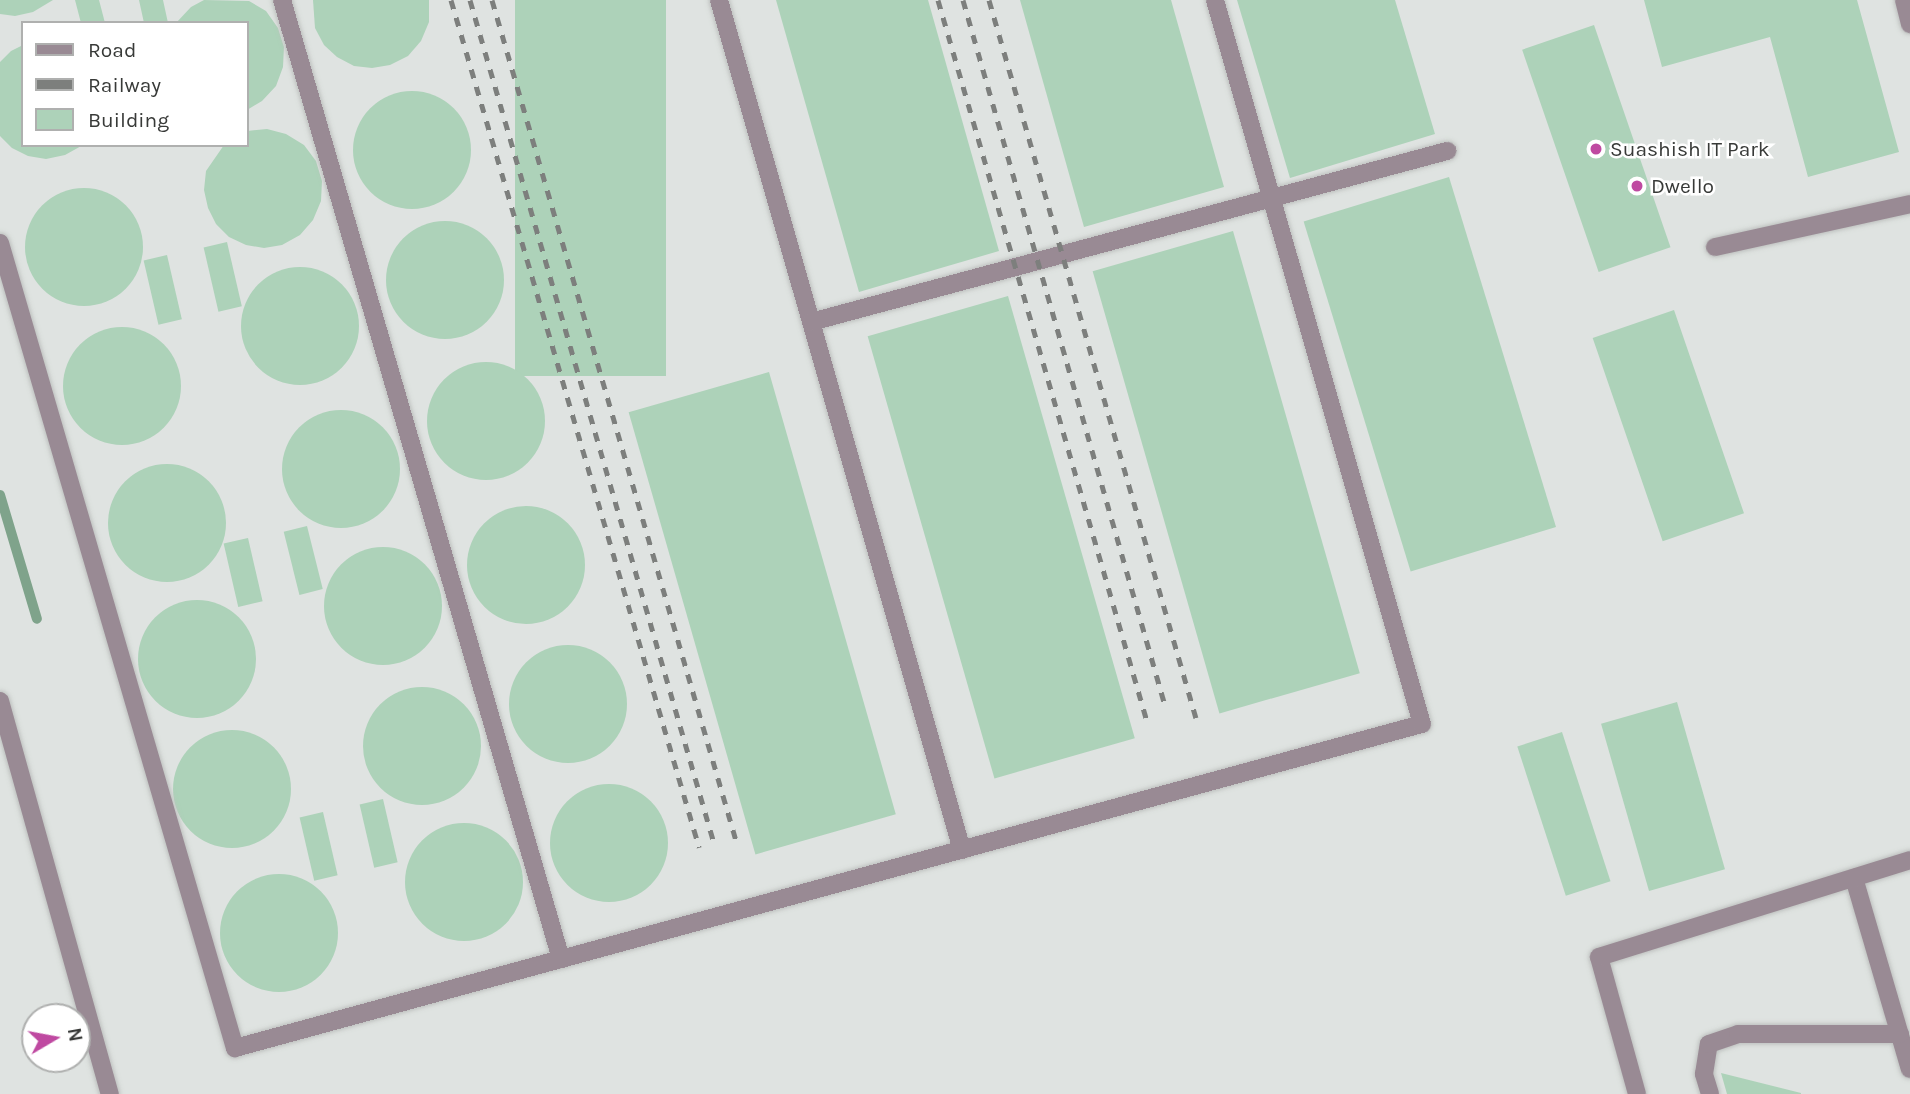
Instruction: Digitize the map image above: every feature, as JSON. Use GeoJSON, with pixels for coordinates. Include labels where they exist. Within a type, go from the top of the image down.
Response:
{"type":"FeatureCollection","features":[{"type":"Feature","properties":{"kind":"street"},"geometry":{"type":"LineString","coordinates":[[282,0],[561,959]]}},
{"type":"Feature","properties":{"kind":"street"},"geometry":{"type":"LineString","coordinates":[[719,0],[962,850]]}},
{"type":"Feature","properties":{"kind":"street"},"geometry":{"type":"LineString","coordinates":[[0,243],[235,1048],[1422,724],[1215,0]]}},
{"type":"Feature","properties":{"kind":"street"},"geometry":{"type":"LineString","coordinates":[[1904,0],[1910,24]]}},
{"type":"Feature","properties":{"kind":"street"},"geometry":{"type":"LineString","coordinates":[[811,322],[1447,151]]}},
{"type":"Feature","properties":{"kind":"street"},"geometry":{"type":"LineString","coordinates":[[1715,247],[1910,204]]}},
{"type":"Feature","properties":{"kind":"street"},"geometry":{"type":"LineString","coordinates":[[0,701],[110,1094]]}},
{"type":"Feature","properties":{"kind":"street"},"geometry":{"type":"LineString","coordinates":[[1637,1094],[1599,957],[1910,860]]}},
{"type":"Feature","properties":{"kind":"street"},"geometry":{"type":"LineString","coordinates":[[1854,878],[1910,1069]]}},
{"type":"Feature","properties":{"kind":"street"},"geometry":{"type":"LineString","coordinates":[[1710,1094],[1704,1074],[1709,1044],[1738,1034],[1900,1034]]}},
{"type":"Feature","properties":{"kind":"building"},"geometry":{"type":"Polygon","coordinates":[[[0,0],[53,0],[33,12],[15,16],[0,14],[0,0]]]}},
{"type":"Feature","properties":{"kind":"building"},"geometry":{"type":"Polygon","coordinates":[[[75,0],[99,0],[104,21],[80,21],[75,0]]]}},
{"type":"Feature","properties":{"kind":"building"},"geometry":{"type":"Polygon","coordinates":[[[139,0],[163,0],[168,21],[144,21],[139,0]]]}},
{"type":"Feature","properties":{"kind":"building"},"geometry":{"type":"Polygon","coordinates":[[[204,0],[249,1],[266,11],[278,28],[284,47],[283,67],[276,86],[262,101],[248,109],[248,21],[178,21],[191,7],[204,0]]]}},
{"type":"Feature","properties":{"kind":"building"},"geometry":{"type":"Polygon","coordinates":[[[313,0],[429,0],[429,22],[421,41],[408,56],[390,65],[372,68],[354,66],[337,57],[324,45],[315,28],[313,0]]]}},
{"type":"Feature","properties":{"kind":"building"},"geometry":{"type":"Polygon","coordinates":[[[515,0],[666,0],[666,376],[515,376],[515,0]]]}},
{"type":"Feature","properties":{"kind":"building"},"geometry":{"type":"Polygon","coordinates":[[[776,0],[928,0],[999,251],[859,292],[776,0]]]}},
{"type":"Feature","properties":{"kind":"building"},"geometry":{"type":"Polygon","coordinates":[[[1020,0],[1171,0],[1224,187],[1084,227],[1020,0]]]}},
{"type":"Feature","properties":{"kind":"building"},"geometry":{"type":"Polygon","coordinates":[[[1237,0],[1395,0],[1435,134],[1290,178],[1237,0]]]}},
{"type":"Feature","properties":{"kind":"building"},"geometry":{"type":"Polygon","coordinates":[[[1644,0],[1857,0],[1899,152],[1808,177],[1770,37],[1662,67],[1644,0]]]}},
{"type":"Feature","properties":{"kind":"building","name":"Suashish IT Park"},"geometry":{"type":"Polygon","coordinates":[[[1594,25],[1671,247],[1599,272],[1522,50],[1594,25]]]}},
{"type":"Feature","properties":{"kind":"building"},"geometry":{"type":"Polygon","coordinates":[[[21,46],[21,147],[79,147],[65,155],[46,159],[28,156],[12,148],[0,136],[0,62],[21,46]]]}},
{"type":"Feature","properties":{"kind":"building"},"geometry":{"type":"Polygon","coordinates":[[[412,91],[434,96],[454,108],[466,128],[471,150],[466,172],[454,192],[434,204],[412,209],[390,204],[370,192],[358,172],[353,150],[358,128],[370,108],[390,96],[412,91]]]}},
{"type":"Feature","properties":{"kind":"building"},"geometry":{"type":"Polygon","coordinates":[[[267,129],[286,134],[304,145],[316,161],[322,181],[321,201],[313,220],[300,235],[282,245],[264,248],[246,245],[229,237],[216,224],[208,208],[204,190],[206,171],[223,147],[248,147],[248,131],[267,129]]]}},
{"type":"Feature","properties":{"kind":"building"},"geometry":{"type":"Polygon","coordinates":[[[1449,177],[1556,527],[1411,571],[1304,221],[1449,177]]]}},
{"type":"Feature","properties":{"kind":"building"},"geometry":{"type":"Polygon","coordinates":[[[84,188],[106,193],[126,205],[138,225],[143,247],[138,269],[126,289],[106,301],[84,306],[62,301],[42,289],[30,269],[25,247],[30,225],[42,205],[62,193],[84,188]]]}},
{"type":"Feature","properties":{"kind":"building"},"geometry":{"type":"Polygon","coordinates":[[[445,221],[467,226],[487,238],[499,258],[504,280],[499,302],[487,322],[467,334],[445,339],[423,334],[403,322],[391,302],[386,280],[391,258],[403,238],[423,226],[445,221]]]}},
{"type":"Feature","properties":{"kind":"building"},"geometry":{"type":"Polygon","coordinates":[[[1233,231],[1360,673],[1219,713],[1093,271],[1233,231]]]}},
{"type":"Feature","properties":{"kind":"building"},"geometry":{"type":"Polygon","coordinates":[[[227,242],[242,306],[218,312],[204,247],[227,242]]]}},
{"type":"Feature","properties":{"kind":"building"},"geometry":{"type":"Polygon","coordinates":[[[167,255],[182,319],[158,325],[144,260],[167,255]]]}},
{"type":"Feature","properties":{"kind":"building"},"geometry":{"type":"Polygon","coordinates":[[[300,267],[322,272],[342,284],[354,304],[359,326],[354,348],[342,368],[322,380],[300,385],[278,380],[258,368],[246,348],[241,326],[246,304],[258,284],[278,272],[300,267]]]}},
{"type":"Feature","properties":{"kind":"building"},"geometry":{"type":"Polygon","coordinates":[[[1008,296],[1135,738],[994,778],[868,336],[1008,296]]]}},
{"type":"Feature","properties":{"kind":"building"},"geometry":{"type":"Polygon","coordinates":[[[1674,310],[1744,513],[1663,541],[1593,338],[1674,310]]]}},
{"type":"Feature","properties":{"kind":"building"},"geometry":{"type":"Polygon","coordinates":[[[122,327],[144,332],[164,344],[176,364],[181,386],[176,408],[164,428],[144,440],[122,445],[100,440],[80,428],[68,408],[63,386],[68,364],[80,344],[100,332],[122,327]]]}},
{"type":"Feature","properties":{"kind":"building"},"geometry":{"type":"Polygon","coordinates":[[[486,362],[508,367],[528,379],[540,399],[545,421],[540,443],[528,463],[508,475],[486,480],[464,475],[444,463],[432,443],[427,421],[432,399],[444,379],[464,367],[486,362]]]}},
{"type":"Feature","properties":{"kind":"building"},"geometry":{"type":"Polygon","coordinates":[[[769,372],[896,814],[755,854],[629,412],[769,372]]]}},
{"type":"Feature","properties":{"kind":"building"},"geometry":{"type":"Polygon","coordinates":[[[341,410],[363,415],[383,427],[395,447],[400,469],[395,491],[383,511],[363,523],[341,528],[319,523],[299,511],[287,491],[282,469],[287,447],[299,427],[319,415],[341,410]]]}},
{"type":"Feature","properties":{"kind":"building"},"geometry":{"type":"Polygon","coordinates":[[[167,464],[189,469],[209,481],[221,501],[226,523],[221,545],[209,565],[189,577],[167,582],[145,577],[125,565],[113,545],[108,523],[113,501],[125,481],[145,469],[167,464]]]}},
{"type":"Feature","properties":{"kind":"building"},"geometry":{"type":"Polygon","coordinates":[[[526,506],[548,511],[568,523],[580,543],[585,565],[580,587],[568,607],[548,619],[526,624],[504,619],[484,607],[472,587],[467,565],[472,543],[484,523],[504,511],[526,506]]]}},
{"type":"Feature","properties":{"kind":"building"},"geometry":{"type":"Polygon","coordinates":[[[307,526],[323,589],[299,595],[284,532],[307,526]]]}},
{"type":"Feature","properties":{"kind":"building"},"geometry":{"type":"Polygon","coordinates":[[[248,538],[263,601],[238,607],[224,544],[248,538]]]}},
{"type":"Feature","properties":{"kind":"building"},"geometry":{"type":"Polygon","coordinates":[[[383,547],[394,548],[416,557],[432,573],[441,595],[441,617],[432,639],[416,655],[394,664],[383,665],[372,664],[350,655],[334,639],[325,617],[324,606],[325,595],[334,573],[350,557],[372,548],[383,547]]]}},
{"type":"Feature","properties":{"kind":"building"},"geometry":{"type":"Polygon","coordinates":[[[197,600],[219,605],[239,617],[251,637],[256,659],[251,681],[239,701],[219,713],[197,718],[175,713],[155,701],[143,681],[138,659],[143,637],[155,617],[175,605],[197,600]]]}},
{"type":"Feature","properties":{"kind":"building"},"geometry":{"type":"Polygon","coordinates":[[[568,645],[579,646],[601,655],[617,671],[626,693],[626,715],[617,737],[601,753],[579,762],[568,763],[557,762],[535,753],[519,737],[510,715],[509,704],[510,693],[519,671],[535,655],[557,646],[568,645]]]}},
{"type":"Feature","properties":{"kind":"building"},"geometry":{"type":"Polygon","coordinates":[[[422,687],[444,692],[464,704],[476,724],[481,746],[476,768],[464,788],[444,800],[422,805],[400,800],[380,788],[368,768],[363,746],[368,724],[380,704],[400,692],[422,687]]]}},
{"type":"Feature","properties":{"kind":"building"},"geometry":{"type":"Polygon","coordinates":[[[1677,702],[1725,869],[1649,891],[1601,724],[1677,702]]]}},
{"type":"Feature","properties":{"kind":"building"},"geometry":{"type":"Polygon","coordinates":[[[232,730],[254,735],[274,747],[286,767],[291,789],[286,811],[274,831],[254,843],[232,848],[210,843],[190,831],[178,811],[173,789],[178,767],[190,747],[210,735],[232,730]]]}},
{"type":"Feature","properties":{"kind":"building"},"geometry":{"type":"Polygon","coordinates":[[[1562,732],[1611,881],[1566,896],[1517,747],[1562,732]]]}},
{"type":"Feature","properties":{"kind":"building"},"geometry":{"type":"Polygon","coordinates":[[[609,784],[631,789],[651,801],[663,821],[668,843],[663,865],[651,885],[631,897],[609,902],[587,897],[567,885],[555,865],[550,843],[555,821],[567,801],[587,789],[609,784]]]}},
{"type":"Feature","properties":{"kind":"building"},"geometry":{"type":"Polygon","coordinates":[[[383,799],[398,862],[374,868],[360,804],[383,799]]]}},
{"type":"Feature","properties":{"kind":"building"},"geometry":{"type":"Polygon","coordinates":[[[323,812],[338,875],[314,881],[300,817],[323,812]]]}},
{"type":"Feature","properties":{"kind":"building"},"geometry":{"type":"Polygon","coordinates":[[[464,823],[486,828],[506,840],[518,860],[523,882],[518,904],[506,924],[486,936],[464,941],[442,936],[422,924],[410,904],[405,882],[410,860],[422,840],[442,828],[464,823]]]}},
{"type":"Feature","properties":{"kind":"building"},"geometry":{"type":"Polygon","coordinates":[[[279,874],[301,879],[321,891],[333,911],[338,933],[333,955],[321,975],[301,987],[279,992],[257,987],[237,975],[225,955],[220,933],[225,911],[237,891],[257,879],[279,874]]]}},
{"type":"Feature","properties":{"kind":"building"},"geometry":{"type":"Polygon","coordinates":[[[1721,1073],[1801,1093],[1801,1094],[1727,1094],[1721,1073]]]}},
{"type":"Feature","properties":{"kind":"waterway"},"geometry":{"type":"LineString","coordinates":[[0,495],[37,619]]}},
{"type":"Feature","properties":{"kind":"railway"},"geometry":{"type":"LineString","coordinates":[[451,0],[699,847]]}},
{"type":"Feature","properties":{"kind":"railway"},"geometry":{"type":"LineString","coordinates":[[470,0],[714,843]]}},
{"type":"Feature","properties":{"kind":"railway"},"geometry":{"type":"LineString","coordinates":[[492,0],[737,844]]}},
{"type":"Feature","properties":{"kind":"railway"},"geometry":{"type":"LineString","coordinates":[[938,0],[1146,718]]}},
{"type":"Feature","properties":{"kind":"railway"},"geometry":{"type":"LineString","coordinates":[[963,0],[1166,709]]}},
{"type":"Feature","properties":{"kind":"railway"},"geometry":{"type":"LineString","coordinates":[[989,0],[1196,718]]}},
{"type":"Feature","properties":{"kind":"place","name":"Suashish IT Park"},"geometry":{"type":"Point","coordinates":[1596,149]}},
{"type":"Feature","properties":{"kind":"place","name":"Dwello"},"geometry":{"type":"Point","coordinates":[1637,186]}}]}
